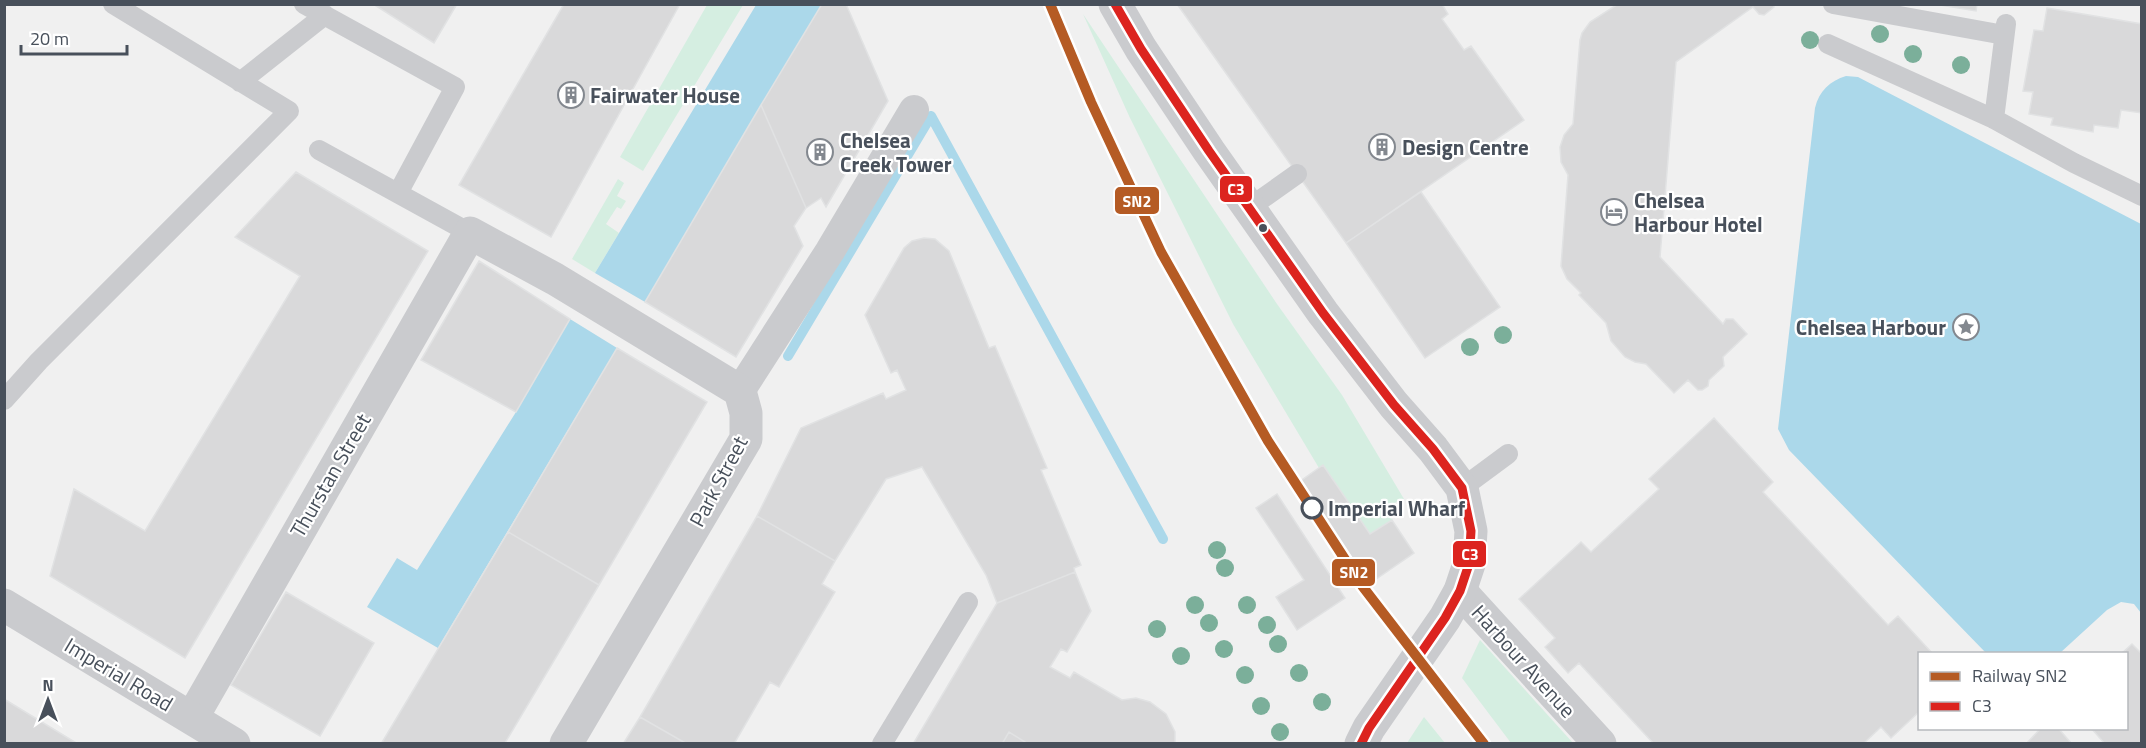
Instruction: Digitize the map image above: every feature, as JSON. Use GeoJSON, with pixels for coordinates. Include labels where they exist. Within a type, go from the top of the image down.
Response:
{"type":"FeatureCollection","features":[{"type":"Feature","properties":{"kind":"street","name":"Harbour Avenue"},"geometry":{"type":"LineString","coordinates":[[1115,4],[1159,76],[1323,313],[1462,488],[1471,531],[1469,564],[1460,591],[1600,744]]}},
{"type":"Feature","properties":{"kind":"street"},"geometry":{"type":"LineString","coordinates":[[470,232],[555,279],[740,391],[830,251],[914,110]]}},
{"type":"Feature","properties":{"kind":"street","name":"Thurstan Street"},"geometry":{"type":"LineString","coordinates":[[192,718],[470,232]]}},
{"type":"Feature","properties":{"kind":"street","name":"Park Street"},"geometry":{"type":"LineString","coordinates":[[566,744],[746,439],[746,414],[740,391]]}},
{"type":"Feature","properties":{"kind":"street"},"geometry":{"type":"LineString","coordinates":[[1361,744],[1369,728],[1445,618],[1460,591]]}},
{"type":"Feature","properties":{"kind":"street","name":"Imperial Road"},"geometry":{"type":"LineString","coordinates":[[4,605],[234,744]]}},
{"type":"Feature","properties":{"kind":"lane"},"geometry":{"type":"LineString","coordinates":[[6,395],[289,111],[113,4]]}},
{"type":"Feature","properties":{"kind":"lane"},"geometry":{"type":"LineString","coordinates":[[304,4],[455,87],[398,193]]}},
{"type":"Feature","properties":{"kind":"lane"},"geometry":{"type":"LineString","coordinates":[[1833,4],[2005,29],[1994,119]]}},
{"type":"Feature","properties":{"kind":"lane"},"geometry":{"type":"LineString","coordinates":[[240,82],[325,15]]}},
{"type":"Feature","properties":{"kind":"lane"},"geometry":{"type":"LineString","coordinates":[[1828,44],[1994,119],[2074,163],[2142,196]]}},
{"type":"Feature","properties":{"kind":"lane"},"geometry":{"type":"LineString","coordinates":[[319,150],[470,232]]}},
{"type":"Feature","properties":{"kind":"lane"},"geometry":{"type":"LineString","coordinates":[[1249,208],[1297,174]]}},
{"type":"Feature","properties":{"kind":"lane"},"geometry":{"type":"LineString","coordinates":[[1462,488],[1508,454]]}},
{"type":"Feature","properties":{"kind":"lane"},"geometry":{"type":"LineString","coordinates":[[882,744],[968,602]]}},
{"type":"Feature","properties":{"kind":"green space"},"geometry":{"type":"Polygon","coordinates":[[[707,5],[743,5],[643,171],[620,157],[707,5]]]}},
{"type":"Feature","properties":{"kind":"green space"},"geometry":{"type":"Polygon","coordinates":[[[1083,14],[1277,304],[1342,395],[1404,499],[1387,506],[1392,520],[1370,534],[1323,465],[1319,468],[1233,324],[1130,118],[1083,14]]]}},
{"type":"Feature","properties":{"kind":"green space"},"geometry":{"type":"Polygon","coordinates":[[[618,179],[624,183],[617,196],[626,201],[621,209],[617,207],[606,224],[619,233],[595,273],[572,259],[618,179]]]}},
{"type":"Feature","properties":{"kind":"green space"},"geometry":{"type":"Polygon","coordinates":[[[1480,640],[1573,743],[1511,743],[1462,678],[1480,640]]]}},
{"type":"Feature","properties":{"kind":"green space"},"geometry":{"type":"Polygon","coordinates":[[[1424,717],[1445,743],[1407,743],[1424,717]]]}},
{"type":"Feature","properties":{"kind":"water"},"geometry":{"type":"Polygon","coordinates":[[[756,5],[822,5],[645,302],[595,273],[756,5]]]}},
{"type":"Feature","properties":{"kind":"water","name":"Chelsea Harbour"},"geometry":{"type":"Polygon","coordinates":[[[1846,76],[1858,77],[2141,224],[2141,613],[2134,604],[2121,602],[2107,610],[2061,652],[1985,652],[1789,450],[1778,429],[1815,108],[1819,97],[1835,81],[1846,76]]]}},
{"type":"Feature","properties":{"kind":"water"},"geometry":{"type":"Polygon","coordinates":[[[570,319],[617,348],[438,648],[367,607],[397,558],[417,570],[516,412],[570,319]]]}},
{"type":"Feature","properties":{"kind":"building"},"geometry":{"type":"Polygon","coordinates":[[[373,4],[457,4],[434,43],[373,4]]]}},
{"type":"Feature","properties":{"kind":"building","name":"Fairwater House"},"geometry":{"type":"Polygon","coordinates":[[[564,4],[680,4],[551,237],[459,185],[564,4]]]}},
{"type":"Feature","properties":{"kind":"building","name":"Chelsea Creek Tower"},"geometry":{"type":"Polygon","coordinates":[[[822,4],[846,4],[888,101],[826,207],[821,198],[806,208],[761,105],[822,4]]]}},
{"type":"Feature","properties":{"kind":"building","name":"Design Centre"},"geometry":{"type":"Polygon","coordinates":[[[1177,4],[1442,4],[1448,14],[1442,19],[1464,50],[1471,46],[1524,120],[1346,243],[1177,4]]]}},
{"type":"Feature","properties":{"kind":"building","name":"Chelsea Harbour Hotel"},"geometry":{"type":"Polygon","coordinates":[[[1618,4],[1773,4],[1774,7],[1764,15],[1759,14],[1753,7],[1676,62],[1660,257],[1723,324],[1726,319],[1733,319],[1747,334],[1723,357],[1724,366],[1702,390],[1698,390],[1688,380],[1674,393],[1646,364],[1625,357],[1611,341],[1606,323],[1579,295],[1581,293],[1567,279],[1561,266],[1568,175],[1561,162],[1560,147],[1564,135],[1573,124],[1580,40],[1590,22],[1618,4]]]}},
{"type":"Feature","properties":{"kind":"building"},"geometry":{"type":"Polygon","coordinates":[[[1934,4],[1977,4],[1976,11],[1934,4]]]}},
{"type":"Feature","properties":{"kind":"building"},"geometry":{"type":"Polygon","coordinates":[[[2047,8],[2142,24],[2142,113],[2121,110],[2118,128],[2094,125],[2093,132],[2051,125],[2053,118],[2029,114],[2033,92],[2023,91],[2034,30],[2043,31],[2047,8]]]}},
{"type":"Feature","properties":{"kind":"building"},"geometry":{"type":"Polygon","coordinates":[[[761,105],[806,208],[794,226],[803,246],[736,357],[645,302],[761,105]]]}},
{"type":"Feature","properties":{"kind":"building"},"geometry":{"type":"Polygon","coordinates":[[[296,172],[428,251],[185,658],[50,576],[74,489],[145,531],[300,276],[235,237],[296,172]]]}},
{"type":"Feature","properties":{"kind":"building"},"geometry":{"type":"Polygon","coordinates":[[[1421,192],[1500,307],[1425,358],[1346,243],[1421,192]]]}},
{"type":"Feature","properties":{"kind":"building"},"geometry":{"type":"Polygon","coordinates":[[[924,238],[935,239],[949,251],[989,348],[995,346],[1047,468],[1041,470],[1081,565],[1074,568],[1075,572],[997,603],[986,575],[922,467],[886,479],[835,561],[757,516],[801,428],[883,393],[886,399],[906,390],[897,370],[891,373],[865,315],[904,248],[912,241],[924,238]]]}},
{"type":"Feature","properties":{"kind":"building"},"geometry":{"type":"Polygon","coordinates":[[[479,261],[570,319],[516,412],[421,360],[479,261]]]}},
{"type":"Feature","properties":{"kind":"building"},"geometry":{"type":"Polygon","coordinates":[[[617,348],[707,402],[599,585],[508,532],[617,348]]]}},
{"type":"Feature","properties":{"kind":"building"},"geometry":{"type":"Polygon","coordinates":[[[1714,418],[1773,482],[1763,492],[1888,625],[1898,616],[1931,652],[1918,652],[1918,713],[1891,738],[1881,727],[1863,744],[1654,744],[1579,663],[1568,673],[1545,647],[1555,638],[1519,599],[1581,542],[1591,552],[1659,489],[1649,479],[1714,418]]]}},
{"type":"Feature","properties":{"kind":"building"},"geometry":{"type":"Polygon","coordinates":[[[1323,465],[1370,534],[1392,520],[1414,553],[1369,584],[1299,482],[1323,465]]]}},
{"type":"Feature","properties":{"kind":"building"},"geometry":{"type":"Polygon","coordinates":[[[1277,494],[1345,598],[1297,630],[1276,597],[1304,580],[1256,508],[1277,494]]]}},
{"type":"Feature","properties":{"kind":"building"},"geometry":{"type":"Polygon","coordinates":[[[757,516],[835,561],[822,584],[835,592],[779,687],[770,682],[734,744],[687,744],[640,717],[757,516]]]}},
{"type":"Feature","properties":{"kind":"building"},"geometry":{"type":"Polygon","coordinates":[[[508,532],[599,585],[505,743],[381,744],[508,532]]]}},
{"type":"Feature","properties":{"kind":"building"},"geometry":{"type":"Polygon","coordinates":[[[1075,572],[1091,611],[1067,652],[1061,649],[1050,667],[1070,678],[1074,672],[1122,700],[1136,698],[1150,702],[1166,714],[1175,732],[1175,744],[1028,744],[1009,732],[1002,744],[913,744],[997,603],[1075,572]]]}},
{"type":"Feature","properties":{"kind":"building"},"geometry":{"type":"Polygon","coordinates":[[[1075,572],[1091,611],[1067,652],[1061,649],[1050,667],[1070,678],[1074,672],[1122,700],[1136,698],[1150,702],[1166,714],[1175,732],[1175,744],[913,744],[997,603],[1075,572]]]}},
{"type":"Feature","properties":{"kind":"building"},"geometry":{"type":"Polygon","coordinates":[[[286,592],[374,643],[320,736],[231,685],[286,592]]]}},
{"type":"Feature","properties":{"kind":"building"},"geometry":{"type":"Polygon","coordinates":[[[2132,644],[2142,654],[2142,744],[2105,744],[2093,730],[2128,730],[2128,652],[2123,652],[2132,644]]]}},
{"type":"Feature","properties":{"kind":"building"},"geometry":{"type":"Polygon","coordinates":[[[4,699],[78,744],[4,744],[4,699]]]}},
{"type":"Feature","properties":{"kind":"building"},"geometry":{"type":"Polygon","coordinates":[[[640,717],[687,744],[623,744],[640,717]]]}},
{"type":"Feature","properties":{"kind":"building"},"geometry":{"type":"Polygon","coordinates":[[[2039,730],[2060,730],[2072,744],[2026,744],[2039,730]]]}},
{"type":"Feature","properties":{"kind":"waterway"},"geometry":{"type":"LineString","coordinates":[[931,116],[1163,539]]}},
{"type":"Feature","properties":{"kind":"waterway"},"geometry":{"type":"LineString","coordinates":[[788,356],[931,116]]}},
{"type":"Feature","properties":{"kind":"rail line","name":"SN2"},"geometry":{"type":"LineString","coordinates":[[1050,4],[1091,102],[1161,252],[1268,441],[1363,587],[1484,744]]}},
{"type":"Feature","properties":{"kind":"transit line","name":"C3"},"geometry":{"type":"LineString","coordinates":[[1115,4],[1141,49],[1209,151],[1323,313],[1462,488],[1471,531],[1469,564],[1460,591],[1445,618],[1369,728],[1361,744]]}},
{"type":"Feature","properties":{"kind":"place","name":"Fairwater House"},"geometry":{"type":"Point","coordinates":[571,95]}},
{"type":"Feature","properties":{"kind":"place","name":"Design Centre"},"geometry":{"type":"Point","coordinates":[1382,147]}},
{"type":"Feature","properties":{"kind":"place","name":"Chelsea Creek Tower"},"geometry":{"type":"Point","coordinates":[820,152]}},
{"type":"Feature","properties":{"kind":"place","name":"Chelsea Harbour Hotel"},"geometry":{"type":"Point","coordinates":[1614,212]}},
{"type":"Feature","properties":{"kind":"place","name":"Chelsea Harbour"},"geometry":{"type":"Point","coordinates":[1966,327]}},
{"type":"Feature","properties":{"kind":"place","name":"Imperial Wharf"},"geometry":{"type":"Point","coordinates":[1312,508]}}]}
